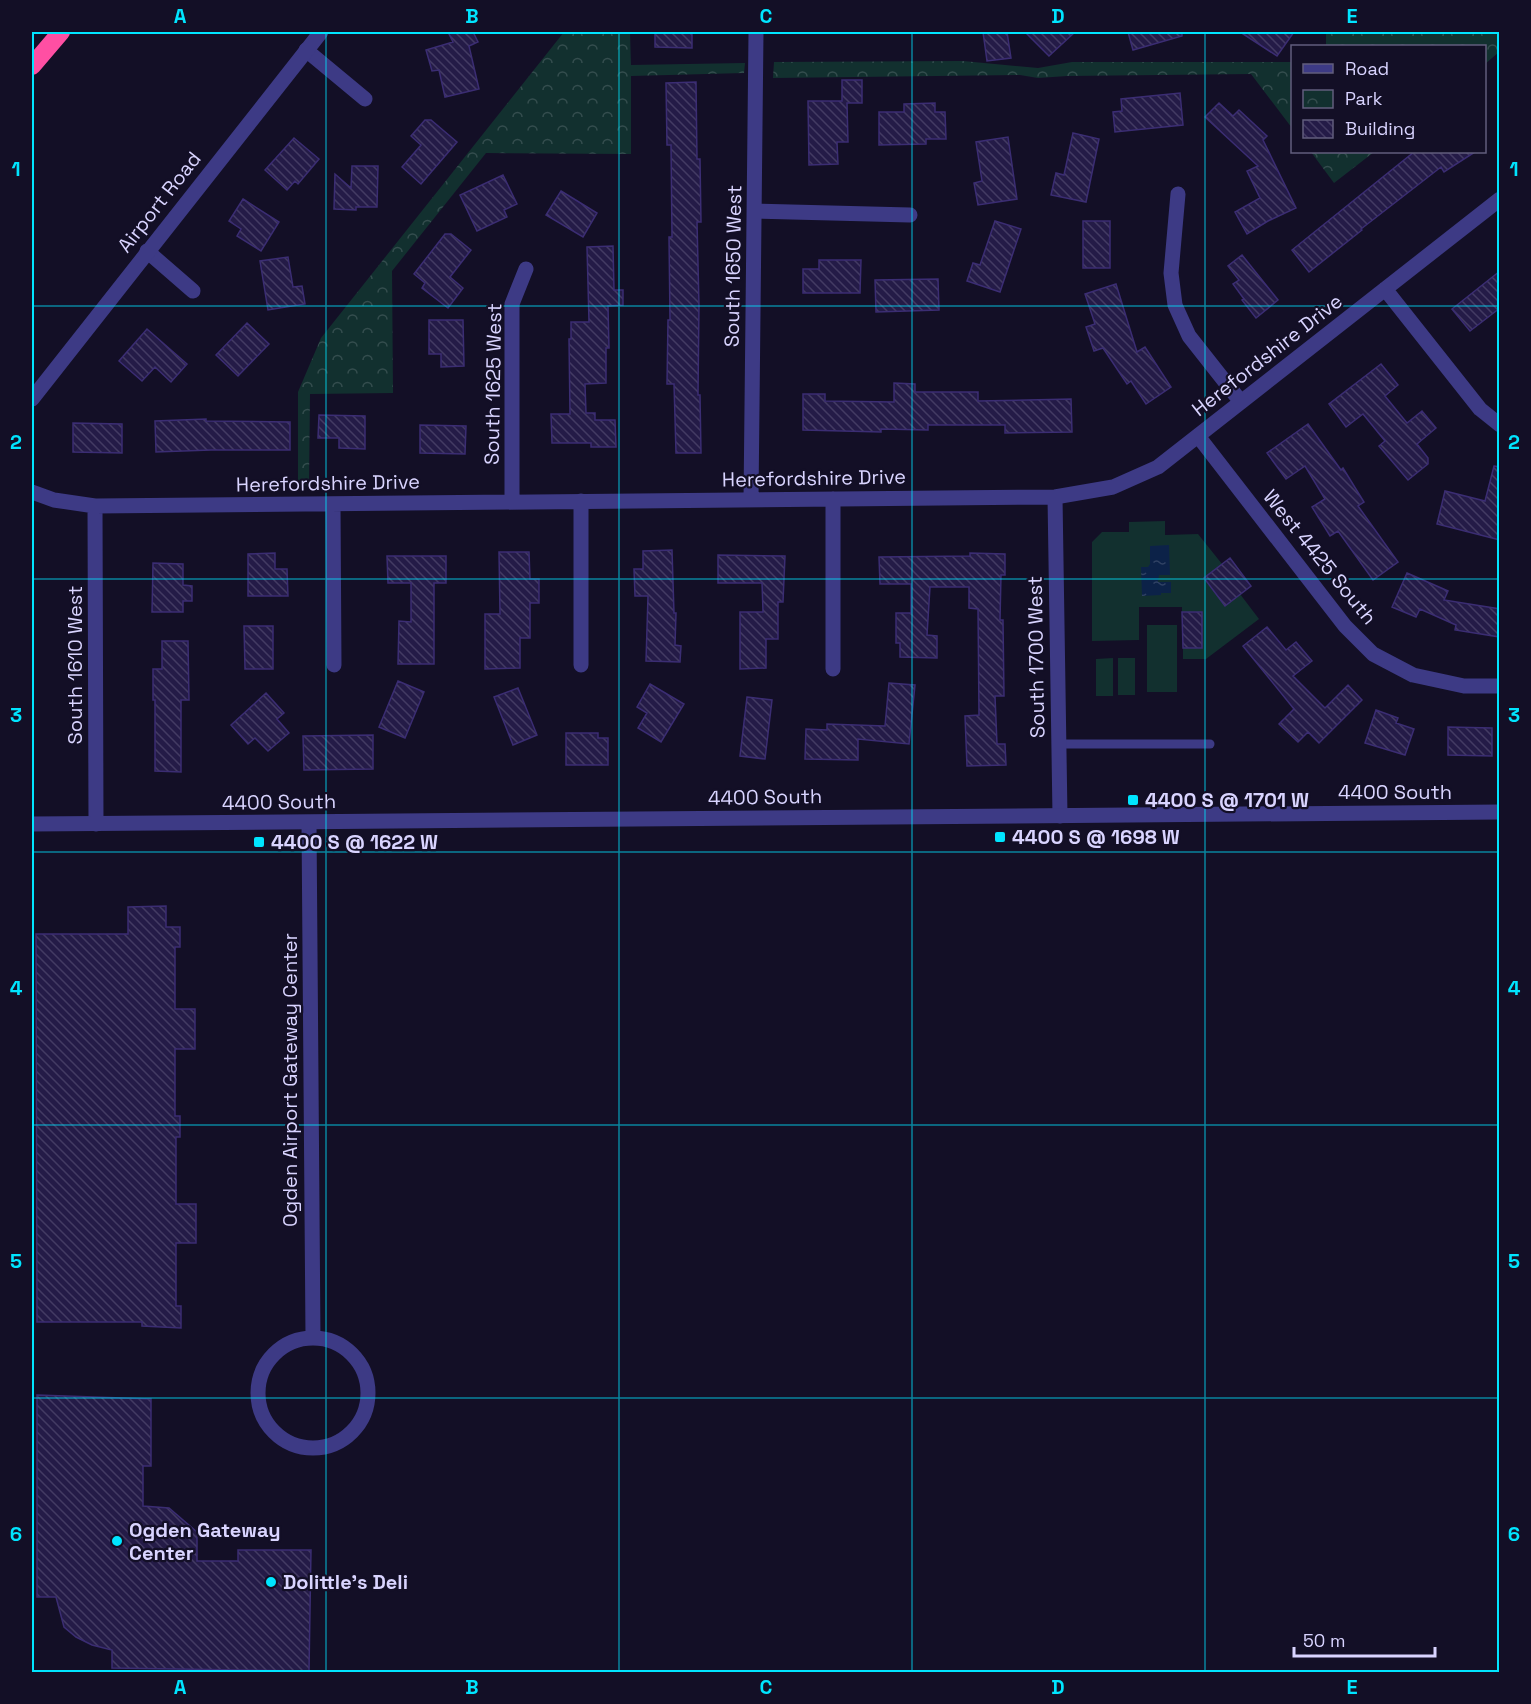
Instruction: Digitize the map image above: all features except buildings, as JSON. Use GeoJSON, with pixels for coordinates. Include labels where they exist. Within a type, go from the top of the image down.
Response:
{"type":"FeatureCollection","features":[{"type":"Feature","properties":{"kind":"highway"},"geometry":{"type":"LineString","coordinates":[[32,66],[61,32]]}},
{"type":"Feature","properties":{"kind":"street","name":"Airport Road"},"geometry":{"type":"LineString","coordinates":[[32,399],[321,32]]}},
{"type":"Feature","properties":{"kind":"street","name":"South 1650 West"},"geometry":{"type":"LineString","coordinates":[[751,500],[756,32]]}},
{"type":"Feature","properties":{"kind":"street"},"geometry":{"type":"LineString","coordinates":[[306,50],[365,99]]}},
{"type":"Feature","properties":{"kind":"street"},"geometry":{"type":"LineString","coordinates":[[1178,194],[1171,273],[1175,305],[1189,336],[1241,402]]}},
{"type":"Feature","properties":{"kind":"street","name":"Herefordshire Drive"},"geometry":{"type":"LineString","coordinates":[[32,492],[54,500],[95,506],[1055,497],[1113,487],[1158,467],[1500,198]]}},
{"type":"Feature","properties":{"kind":"street"},"geometry":{"type":"LineString","coordinates":[[755,211],[910,215]]}},
{"type":"Feature","properties":{"kind":"street"},"geometry":{"type":"LineString","coordinates":[[147,251],[193,291]]}},
{"type":"Feature","properties":{"kind":"street","name":"South 1625 West"},"geometry":{"type":"LineString","coordinates":[[512,502],[512,303],[526,269]]}},
{"type":"Feature","properties":{"kind":"street"},"geometry":{"type":"LineString","coordinates":[[1384,289],[1480,410],[1500,425]]}},
{"type":"Feature","properties":{"kind":"street","name":"West 4425 South"},"geometry":{"type":"LineString","coordinates":[[1198,436],[1345,626],[1373,654],[1413,675],[1464,686],[1500,686]]}},
{"type":"Feature","properties":{"kind":"street","name":"South 1700 West"},"geometry":{"type":"LineString","coordinates":[[1055,497],[1060,816]]}},
{"type":"Feature","properties":{"kind":"street"},"geometry":{"type":"LineString","coordinates":[[832,669],[833,499]]}},
{"type":"Feature","properties":{"kind":"street"},"geometry":{"type":"LineString","coordinates":[[581,501],[581,665]]}},
{"type":"Feature","properties":{"kind":"street"},"geometry":{"type":"LineString","coordinates":[[333,504],[334,665]]}},
{"type":"Feature","properties":{"kind":"street","name":"South 1610 West"},"geometry":{"type":"LineString","coordinates":[[95,506],[96,824]]}},
{"type":"Feature","properties":{"kind":"street","name":"4400 South"},"geometry":{"type":"LineString","coordinates":[[32,825],[1500,812]]}},
{"type":"Feature","properties":{"kind":"street","name":"Ogden Airport Gateway Center"},"geometry":{"type":"LineString","coordinates":[[309,823],[313,1338]]}},
{"type":"Feature","properties":{"kind":"street"},"geometry":{"type":"LineString","coordinates":[[313,1338],[333,1341],[349,1351],[360,1363],[367,1381],[368,1400],[363,1417],[352,1433],[340,1441],[322,1447],[295,1445],[276,1434],[264,1418],[258,1399],[260,1380],[271,1357],[286,1345],[313,1338]]}},
{"type":"Feature","properties":{"kind":"lane"},"geometry":{"type":"LineString","coordinates":[[1059,744],[1210,744]]}},
{"type":"Feature","properties":{"kind":"green space"},"geometry":{"type":"Polygon","coordinates":[[[564,32],[630,32],[631,65],[745,63],[744,73],[631,76],[631,154],[486,153],[392,271],[393,393],[310,394],[309,486],[298,486],[298,392],[321,338],[564,32]]]}},
{"type":"Feature","properties":{"kind":"green space"},"geometry":{"type":"Polygon","coordinates":[[[1326,32],[1499,32],[1499,52],[1486,63],[1486,45],[1326,45],[1326,32]]]}},
{"type":"Feature","properties":{"kind":"green space"},"geometry":{"type":"Polygon","coordinates":[[[963,61],[1038,68],[1072,62],[1291,62],[1291,127],[1251,74],[1038,78],[1020,75],[773,78],[774,62],[963,61]]]}},
{"type":"Feature","properties":{"kind":"green space"},"geometry":{"type":"Polygon","coordinates":[[[1312,153],[1373,153],[1334,183],[1312,153]]]}},
{"type":"Feature","properties":{"kind":"green space"},"geometry":{"type":"Polygon","coordinates":[[[1165,521],[1165,535],[1198,534],[1222,564],[1204,578],[1225,605],[1240,594],[1259,619],[1206,659],[1183,659],[1183,648],[1202,647],[1202,612],[1182,612],[1182,607],[1139,607],[1139,640],[1092,641],[1092,542],[1102,532],[1129,532],[1129,522],[1165,521]]]}},
{"type":"Feature","properties":{"kind":"green space"},"geometry":{"type":"Polygon","coordinates":[[[1147,625],[1177,625],[1177,692],[1147,692],[1147,625]]]}},
{"type":"Feature","properties":{"kind":"green space"},"geometry":{"type":"Polygon","coordinates":[[[1113,658],[1113,696],[1096,696],[1096,659],[1113,658]]]}},
{"type":"Feature","properties":{"kind":"green space"},"geometry":{"type":"Polygon","coordinates":[[[1118,658],[1135,658],[1135,695],[1118,695],[1118,658]]]}},
{"type":"Feature","properties":{"kind":"water"},"geometry":{"type":"Polygon","coordinates":[[[1169,545],[1170,575],[1159,575],[1158,582],[1171,582],[1171,593],[1142,596],[1141,567],[1148,567],[1150,564],[1150,546],[1169,545]]]}},
{"type":"Feature","properties":{"kind":"place","name":"4400 S @ 1701 W"},"geometry":{"type":"Point","coordinates":[1133,800]}},
{"type":"Feature","properties":{"kind":"place","name":"4400 S @ 1698 W"},"geometry":{"type":"Point","coordinates":[1000,837]}},
{"type":"Feature","properties":{"kind":"place","name":"4400 S @ 1622 W"},"geometry":{"type":"Point","coordinates":[259,842]}},
{"type":"Feature","properties":{"kind":"place","name":"Ogden Gateway Center"},"geometry":{"type":"Point","coordinates":[117,1541]}},
{"type":"Feature","properties":{"kind":"place","name":"Dolittle's Deli"},"geometry":{"type":"Point","coordinates":[271,1582]}}]}
